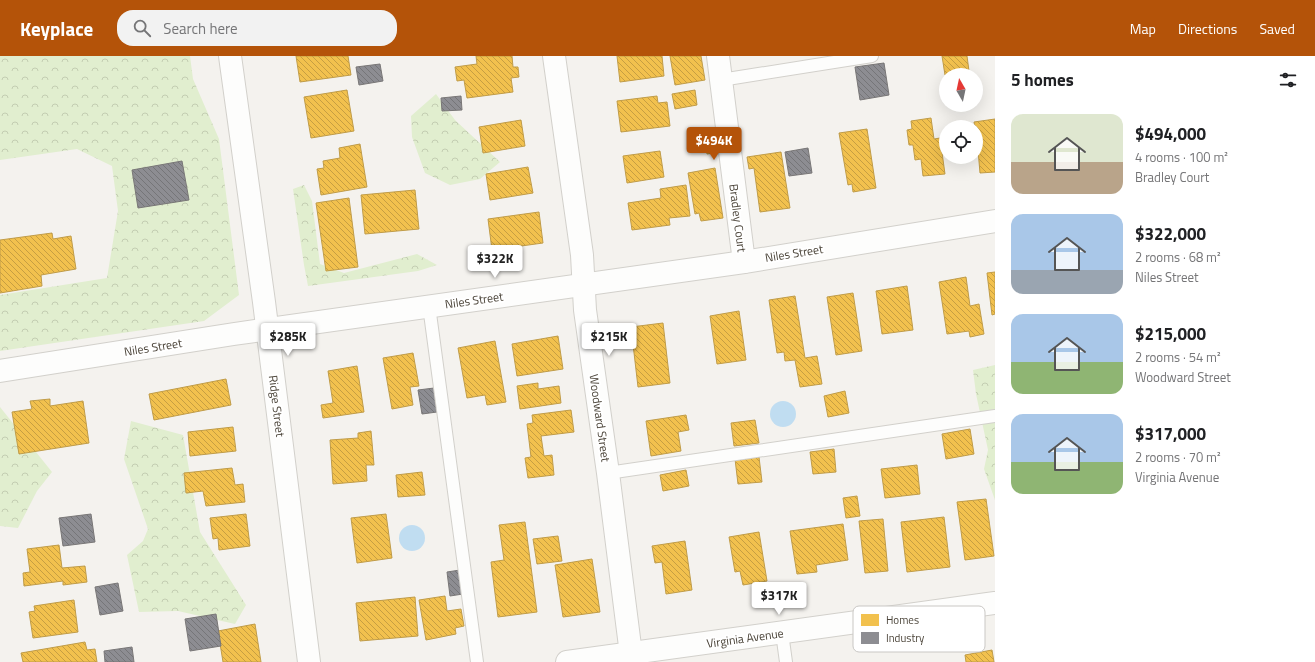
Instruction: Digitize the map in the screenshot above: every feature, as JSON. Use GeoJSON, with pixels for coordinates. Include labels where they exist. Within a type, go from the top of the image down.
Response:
{"type":"FeatureCollection","features":[{"type":"Feature","properties":{"kind":"street","name":"Ridge Street"},"geometry":{"type":"LineString","coordinates":[[230,56],[267,329],[309,662]]}},
{"type":"Feature","properties":{"kind":"street","name":"Woodward Street"},"geometry":{"type":"LineString","coordinates":[[554,56],[582,254],[585,310],[608,473],[631,658]]}},
{"type":"Feature","properties":{"kind":"street","name":"Bradley Court"},"geometry":{"type":"LineString","coordinates":[[718,56],[744,262]]}},
{"type":"Feature","properties":{"kind":"street","name":"Niles Street"},"geometry":{"type":"LineString","coordinates":[[0,371],[267,329],[584,283],[744,262],[995,221]]}},
{"type":"Feature","properties":{"kind":"street","name":"Virginia Avenue"},"geometry":{"type":"LineString","coordinates":[[974,606],[995,603]]}},
{"type":"Feature","properties":{"kind":"street","name":"Virginia Avenue"},"geometry":{"type":"LineString","coordinates":[[567,662],[631,658],[853,623]]}},
{"type":"Feature","properties":{"kind":"lane"},"geometry":{"type":"LineString","coordinates":[[721,80],[872,56]]}},
{"type":"Feature","properties":{"kind":"lane"},"geometry":{"type":"LineString","coordinates":[[429,306],[477,662]]}},
{"type":"Feature","properties":{"kind":"lane"},"geometry":{"type":"LineString","coordinates":[[608,473],[995,416]]}},
{"type":"Feature","properties":{"kind":"lane"},"geometry":{"type":"LineString","coordinates":[[782,633],[786,662]]}},
{"type":"Feature","properties":{"kind":"green space"},"geometry":{"type":"Polygon","coordinates":[[[0,56],[190,56],[193,79],[219,139],[239,295],[204,321],[0,351],[0,295],[107,278],[118,211],[112,166],[77,149],[0,160],[0,56]]]}},
{"type":"Feature","properties":{"kind":"green space"},"geometry":{"type":"Polygon","coordinates":[[[436,94],[455,120],[500,162],[480,179],[450,185],[425,173],[412,137],[411,116],[436,94]]]}},
{"type":"Feature","properties":{"kind":"green space"},"geometry":{"type":"Polygon","coordinates":[[[304,185],[312,201],[320,264],[344,273],[417,254],[437,265],[418,271],[308,286],[293,189],[304,185]]]}},
{"type":"Feature","properties":{"kind":"green space"},"geometry":{"type":"Polygon","coordinates":[[[995,365],[995,500],[984,469],[988,450],[976,394],[973,370],[995,365]]]}},
{"type":"Feature","properties":{"kind":"green space"},"geometry":{"type":"Polygon","coordinates":[[[0,407],[52,472],[37,491],[18,528],[0,526],[0,407]]]}},
{"type":"Feature","properties":{"kind":"green space"},"geometry":{"type":"Polygon","coordinates":[[[131,421],[183,435],[200,532],[246,605],[235,624],[178,611],[139,612],[127,555],[143,541],[148,529],[124,459],[131,421]]]}},
{"type":"Feature","properties":{"kind":"water"},"geometry":{"type":"Polygon","coordinates":[[[783,401],[792,405],[796,414],[792,423],[783,427],[774,423],[770,414],[774,405],[783,401]]]}},
{"type":"Feature","properties":{"kind":"water"},"geometry":{"type":"Polygon","coordinates":[[[412,525],[421,529],[425,538],[421,547],[412,551],[403,547],[399,538],[403,529],[412,525]]]}},
{"type":"Feature","properties":{"kind":"building: Homes"},"geometry":{"type":"Polygon","coordinates":[[[296,56],[348,56],[351,75],[300,82],[296,56]]]}},
{"type":"Feature","properties":{"kind":"building: Homes"},"geometry":{"type":"Polygon","coordinates":[[[476,56],[512,56],[513,67],[518,67],[519,77],[511,78],[513,92],[467,98],[464,80],[457,81],[455,67],[477,64],[476,56]]]}},
{"type":"Feature","properties":{"kind":"building: Homes"},"geometry":{"type":"Polygon","coordinates":[[[617,56],[662,56],[664,76],[620,82],[617,56]]]}},
{"type":"Feature","properties":{"kind":"building: Homes"},"geometry":{"type":"Polygon","coordinates":[[[670,56],[701,56],[705,80],[675,85],[670,56]]]}},
{"type":"Feature","properties":{"kind":"building: Homes"},"geometry":{"type":"Polygon","coordinates":[[[942,56],[967,56],[969,68],[944,68],[942,56]]]}},
{"type":"Feature","properties":{"kind":"building: Homes"},"geometry":{"type":"Polygon","coordinates":[[[347,90],[354,131],[311,138],[304,97],[347,90]]]}},
{"type":"Feature","properties":{"kind":"building: Homes"},"geometry":{"type":"Polygon","coordinates":[[[695,90],[697,105],[675,109],[672,94],[695,90]]]}},
{"type":"Feature","properties":{"kind":"building: Homes"},"geometry":{"type":"Polygon","coordinates":[[[657,96],[658,103],[667,102],[670,126],[621,132],[617,101],[657,96]]]}},
{"type":"Feature","properties":{"kind":"building: Homes"},"geometry":{"type":"Polygon","coordinates":[[[931,118],[934,139],[939,138],[939,164],[944,164],[945,174],[923,176],[921,159],[915,160],[913,145],[909,145],[907,130],[912,129],[911,121],[931,118]]]}},
{"type":"Feature","properties":{"kind":"building: Homes"},"geometry":{"type":"Polygon","coordinates":[[[995,119],[995,172],[980,173],[979,164],[983,164],[983,121],[995,119]]]}},
{"type":"Feature","properties":{"kind":"building: Homes"},"geometry":{"type":"Polygon","coordinates":[[[521,120],[525,146],[483,153],[479,127],[521,120]]]}},
{"type":"Feature","properties":{"kind":"building: Homes"},"geometry":{"type":"Polygon","coordinates":[[[867,129],[876,188],[853,192],[852,184],[848,185],[839,133],[867,129]]]}},
{"type":"Feature","properties":{"kind":"building: Homes"},"geometry":{"type":"Polygon","coordinates":[[[717,132],[720,152],[707,154],[704,133],[717,132]]]}},
{"type":"Feature","properties":{"kind":"building: Homes"},"geometry":{"type":"Polygon","coordinates":[[[360,144],[367,187],[321,195],[317,169],[324,168],[323,161],[340,158],[339,148],[360,144]]]}},
{"type":"Feature","properties":{"kind":"building: Homes"},"geometry":{"type":"Polygon","coordinates":[[[660,151],[664,177],[627,183],[623,156],[660,151]]]}},
{"type":"Feature","properties":{"kind":"building: Homes"},"geometry":{"type":"Polygon","coordinates":[[[781,152],[790,208],[760,212],[754,168],[749,169],[747,157],[781,152]]]}},
{"type":"Feature","properties":{"kind":"building: Homes"},"geometry":{"type":"Polygon","coordinates":[[[528,167],[533,193],[490,200],[486,174],[528,167]]]}},
{"type":"Feature","properties":{"kind":"building: Homes"},"geometry":{"type":"Polygon","coordinates":[[[715,168],[723,218],[701,221],[699,213],[695,214],[688,173],[715,168]]]}},
{"type":"Feature","properties":{"kind":"building: Homes"},"geometry":{"type":"Polygon","coordinates":[[[686,185],[690,216],[669,218],[670,225],[632,230],[628,203],[661,198],[660,189],[686,185]]]}},
{"type":"Feature","properties":{"kind":"building: Homes"},"geometry":{"type":"Polygon","coordinates":[[[415,190],[419,229],[365,234],[361,195],[415,190]]]}},
{"type":"Feature","properties":{"kind":"building: Homes"},"geometry":{"type":"Polygon","coordinates":[[[349,198],[358,267],[326,271],[316,203],[349,198]]]}},
{"type":"Feature","properties":{"kind":"building: Homes"},"geometry":{"type":"Polygon","coordinates":[[[539,212],[543,243],[492,250],[488,219],[539,212]]]}},
{"type":"Feature","properties":{"kind":"building: Homes"},"geometry":{"type":"Polygon","coordinates":[[[52,233],[53,239],[71,236],[76,269],[41,275],[42,286],[0,293],[0,240],[52,233]]]}},
{"type":"Feature","properties":{"kind":"building: Homes"},"geometry":{"type":"Polygon","coordinates":[[[995,272],[995,314],[992,315],[987,273],[995,272]]]}},
{"type":"Feature","properties":{"kind":"building: Homes"},"geometry":{"type":"Polygon","coordinates":[[[966,277],[970,306],[979,304],[984,334],[970,337],[969,331],[947,334],[939,282],[966,277]]]}},
{"type":"Feature","properties":{"kind":"building: Homes"},"geometry":{"type":"Polygon","coordinates":[[[907,286],[913,330],[882,334],[876,291],[907,286]]]}},
{"type":"Feature","properties":{"kind":"building: Homes"},"geometry":{"type":"Polygon","coordinates":[[[853,293],[862,351],[836,355],[827,297],[853,293]]]}},
{"type":"Feature","properties":{"kind":"building: Homes"},"geometry":{"type":"Polygon","coordinates":[[[795,296],[805,358],[817,356],[822,384],[800,387],[795,360],[785,361],[784,352],[777,353],[769,300],[795,296]]]}},
{"type":"Feature","properties":{"kind":"building: Homes"},"geometry":{"type":"Polygon","coordinates":[[[739,311],[746,360],[717,364],[710,316],[739,311]]]}},
{"type":"Feature","properties":{"kind":"building: Homes"},"geometry":{"type":"Polygon","coordinates":[[[663,323],[670,383],[638,387],[631,327],[663,323]]]}},
{"type":"Feature","properties":{"kind":"building: Homes"},"geometry":{"type":"Polygon","coordinates":[[[558,336],[563,369],[517,376],[512,344],[558,336]]]}},
{"type":"Feature","properties":{"kind":"building: Homes"},"geometry":{"type":"Polygon","coordinates":[[[495,341],[506,402],[487,405],[485,395],[467,398],[458,348],[495,341]]]}},
{"type":"Feature","properties":{"kind":"building: Homes"},"geometry":{"type":"Polygon","coordinates":[[[413,353],[419,386],[410,387],[413,405],[392,409],[383,358],[413,353]]]}},
{"type":"Feature","properties":{"kind":"building: Homes"},"geometry":{"type":"Polygon","coordinates":[[[357,366],[364,412],[323,418],[321,405],[333,403],[328,371],[357,366]]]}},
{"type":"Feature","properties":{"kind":"building: Homes"},"geometry":{"type":"Polygon","coordinates":[[[226,379],[231,405],[154,420],[149,394],[226,379]]]}},
{"type":"Feature","properties":{"kind":"building: Homes"},"geometry":{"type":"Polygon","coordinates":[[[538,383],[538,389],[559,386],[561,403],[520,409],[517,386],[538,383]]]}},
{"type":"Feature","properties":{"kind":"building: Homes"},"geometry":{"type":"Polygon","coordinates":[[[845,391],[849,413],[828,417],[824,396],[845,391]]]}},
{"type":"Feature","properties":{"kind":"building: Homes"},"geometry":{"type":"Polygon","coordinates":[[[50,399],[50,406],[83,401],[89,443],[19,454],[12,412],[32,409],[30,401],[50,399]]]}},
{"type":"Feature","properties":{"kind":"building: Homes"},"geometry":{"type":"Polygon","coordinates":[[[571,410],[574,432],[541,436],[544,456],[552,455],[554,475],[528,478],[525,458],[531,457],[527,424],[533,423],[532,415],[571,410]]]}},
{"type":"Feature","properties":{"kind":"building: Homes"},"geometry":{"type":"Polygon","coordinates":[[[686,415],[689,430],[678,432],[681,451],[651,456],[646,421],[686,415]]]}},
{"type":"Feature","properties":{"kind":"building: Homes"},"geometry":{"type":"Polygon","coordinates":[[[755,420],[759,443],[734,446],[731,423],[755,420]]]}},
{"type":"Feature","properties":{"kind":"building: Homes"},"geometry":{"type":"Polygon","coordinates":[[[233,427],[236,451],[190,456],[188,432],[233,427]]]}},
{"type":"Feature","properties":{"kind":"building: Homes"},"geometry":{"type":"Polygon","coordinates":[[[970,429],[974,454],[946,459],[942,434],[970,429]]]}},
{"type":"Feature","properties":{"kind":"building: Homes"},"geometry":{"type":"Polygon","coordinates":[[[371,431],[374,465],[366,465],[367,481],[333,484],[330,440],[358,438],[358,433],[371,431]]]}},
{"type":"Feature","properties":{"kind":"building: Homes"},"geometry":{"type":"Polygon","coordinates":[[[834,449],[836,472],[813,474],[810,452],[834,449]]]}},
{"type":"Feature","properties":{"kind":"building: Homes"},"geometry":{"type":"Polygon","coordinates":[[[759,457],[762,482],[738,484],[735,459],[759,457]]]}},
{"type":"Feature","properties":{"kind":"building: Homes"},"geometry":{"type":"Polygon","coordinates":[[[917,465],[920,494],[885,498],[881,469],[917,465]]]}},
{"type":"Feature","properties":{"kind":"building: Homes"},"geometry":{"type":"Polygon","coordinates":[[[232,468],[235,485],[243,484],[245,502],[206,506],[203,491],[186,493],[184,473],[232,468]]]}},
{"type":"Feature","properties":{"kind":"building: Homes"},"geometry":{"type":"Polygon","coordinates":[[[686,470],[689,486],[663,491],[660,475],[686,470]]]}},
{"type":"Feature","properties":{"kind":"building: Homes"},"geometry":{"type":"Polygon","coordinates":[[[422,472],[425,495],[398,497],[396,475],[422,472]]]}},
{"type":"Feature","properties":{"kind":"building: Homes"},"geometry":{"type":"Polygon","coordinates":[[[857,496],[860,516],[846,518],[843,498],[857,496]]]}},
{"type":"Feature","properties":{"kind":"building: Homes"},"geometry":{"type":"Polygon","coordinates":[[[986,499],[994,556],[965,560],[957,502],[986,499]]]}},
{"type":"Feature","properties":{"kind":"building: Homes"},"geometry":{"type":"Polygon","coordinates":[[[246,514],[250,546],[219,550],[218,538],[213,539],[210,518],[246,514]]]}},
{"type":"Feature","properties":{"kind":"building: Homes"},"geometry":{"type":"Polygon","coordinates":[[[386,514],[392,558],[357,563],[351,518],[386,514]]]}},
{"type":"Feature","properties":{"kind":"building: Homes"},"geometry":{"type":"Polygon","coordinates":[[[944,517],[950,567],[907,572],[901,522],[944,517]]]}},
{"type":"Feature","properties":{"kind":"building: Homes"},"geometry":{"type":"Polygon","coordinates":[[[883,519],[888,571],[865,573],[859,521],[883,519]]]}},
{"type":"Feature","properties":{"kind":"building: Homes"},"geometry":{"type":"Polygon","coordinates":[[[525,522],[537,612],[498,617],[491,562],[504,560],[499,525],[525,522]]]}},
{"type":"Feature","properties":{"kind":"building: Homes"},"geometry":{"type":"Polygon","coordinates":[[[843,524],[848,560],[816,565],[817,572],[797,574],[790,531],[843,524]]]}},
{"type":"Feature","properties":{"kind":"building: Homes"},"geometry":{"type":"Polygon","coordinates":[[[759,532],[767,581],[743,585],[740,571],[735,572],[729,537],[759,532]]]}},
{"type":"Feature","properties":{"kind":"building: Homes"},"geometry":{"type":"Polygon","coordinates":[[[558,536],[562,561],[537,564],[533,539],[558,536]]]}},
{"type":"Feature","properties":{"kind":"building: Homes"},"geometry":{"type":"Polygon","coordinates":[[[685,541],[692,590],[666,594],[662,562],[655,563],[652,546],[685,541]]]}},
{"type":"Feature","properties":{"kind":"building: Homes"},"geometry":{"type":"Polygon","coordinates":[[[59,545],[62,568],[85,566],[87,582],[63,585],[63,581],[24,586],[23,573],[30,572],[27,549],[59,545]]]}},
{"type":"Feature","properties":{"kind":"building: Homes"},"geometry":{"type":"Polygon","coordinates":[[[592,559],[600,612],[563,617],[555,565],[592,559]]]}},
{"type":"Feature","properties":{"kind":"building: Homes"},"geometry":{"type":"Polygon","coordinates":[[[445,596],[447,611],[461,609],[464,626],[455,628],[456,634],[426,640],[419,600],[445,596]]]}},
{"type":"Feature","properties":{"kind":"building: Homes"},"geometry":{"type":"Polygon","coordinates":[[[415,597],[418,636],[360,641],[356,603],[415,597]]]}},
{"type":"Feature","properties":{"kind":"building: Homes"},"geometry":{"type":"Polygon","coordinates":[[[74,600],[78,632],[33,638],[29,612],[35,611],[34,606],[74,600]]]}},
{"type":"Feature","properties":{"kind":"building: Homes"},"geometry":{"type":"Polygon","coordinates":[[[255,624],[261,662],[223,662],[218,631],[255,624]]]}},
{"type":"Feature","properties":{"kind":"building: Homes"},"geometry":{"type":"Polygon","coordinates":[[[85,642],[87,650],[95,649],[97,662],[23,662],[21,653],[85,642]]]}},
{"type":"Feature","properties":{"kind":"building: Homes"},"geometry":{"type":"Polygon","coordinates":[[[992,650],[994,662],[966,662],[965,655],[992,650]]]}},
{"type":"Feature","properties":{"kind":"building: Industry"},"geometry":{"type":"Polygon","coordinates":[[[884,63],[889,95],[860,100],[855,67],[884,63]]]}},
{"type":"Feature","properties":{"kind":"building: Industry"},"geometry":{"type":"Polygon","coordinates":[[[380,64],[383,81],[359,85],[356,67],[380,64]]]}},
{"type":"Feature","properties":{"kind":"building: Industry"},"geometry":{"type":"Polygon","coordinates":[[[461,96],[462,110],[442,111],[441,98],[461,96]]]}},
{"type":"Feature","properties":{"kind":"building: Industry"},"geometry":{"type":"Polygon","coordinates":[[[808,148],[812,173],[789,176],[785,152],[808,148]]]}},
{"type":"Feature","properties":{"kind":"building: Industry"},"geometry":{"type":"Polygon","coordinates":[[[182,161],[189,200],[138,208],[132,170],[182,161]]]}},
{"type":"Feature","properties":{"kind":"building: Industry"},"geometry":{"type":"Polygon","coordinates":[[[434,388],[437,412],[422,414],[418,390],[434,388]]]}},
{"type":"Feature","properties":{"kind":"building: Industry"},"geometry":{"type":"Polygon","coordinates":[[[91,514],[95,542],[63,546],[59,518],[91,514]]]}},
{"type":"Feature","properties":{"kind":"building: Industry"},"geometry":{"type":"Polygon","coordinates":[[[460,570],[463,594],[450,596],[447,572],[460,570]]]}},
{"type":"Feature","properties":{"kind":"building: Industry"},"geometry":{"type":"Polygon","coordinates":[[[118,583],[123,611],[100,615],[95,587],[118,583]]]}},
{"type":"Feature","properties":{"kind":"building: Industry"},"geometry":{"type":"Polygon","coordinates":[[[216,614],[221,646],[190,651],[185,619],[216,614]]]}},
{"type":"Feature","properties":{"kind":"building: Industry"},"geometry":{"type":"Polygon","coordinates":[[[132,647],[134,662],[105,662],[104,651],[132,647]]]}}]}
